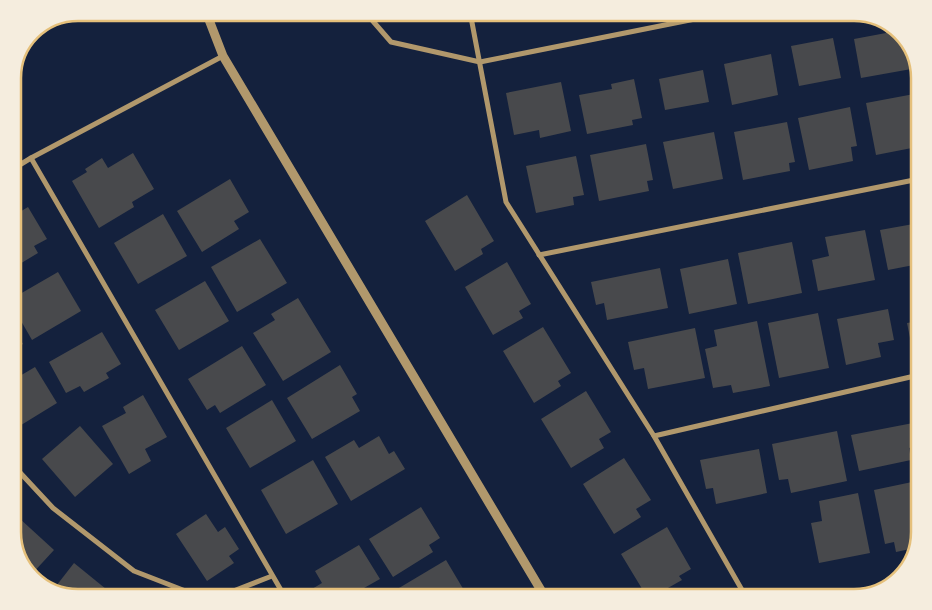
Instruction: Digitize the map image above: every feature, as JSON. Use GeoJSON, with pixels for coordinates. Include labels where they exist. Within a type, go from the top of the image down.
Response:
{"type":"FeatureCollection","features":[{"type":"Feature","properties":{"kind":"street"},"geometry":{"type":"LineString","coordinates":[[209,21],[223,56],[540,589]]}},
{"type":"Feature","properties":{"kind":"street"},"geometry":{"type":"LineString","coordinates":[[373,21],[391,42],[480,62],[685,21]]}},
{"type":"Feature","properties":{"kind":"street"},"geometry":{"type":"LineString","coordinates":[[472,21],[506,202],[654,436],[741,589]]}},
{"type":"Feature","properties":{"kind":"street"},"geometry":{"type":"LineString","coordinates":[[21,165],[223,56]]}},
{"type":"Feature","properties":{"kind":"street"},"geometry":{"type":"LineString","coordinates":[[31,158],[280,589]]}},
{"type":"Feature","properties":{"kind":"street"},"geometry":{"type":"LineString","coordinates":[[539,255],[911,181]]}},
{"type":"Feature","properties":{"kind":"street"},"geometry":{"type":"LineString","coordinates":[[654,436],[911,377]]}},
{"type":"Feature","properties":{"kind":"street"},"geometry":{"type":"LineString","coordinates":[[21,474],[53,508],[134,571],[179,589]]}},
{"type":"Feature","properties":{"kind":"street"},"geometry":{"type":"LineString","coordinates":[[240,589],[272,576]]}},
{"type":"Feature","properties":{"kind":"building"},"geometry":{"type":"Polygon","coordinates":[[[886,31],[899,43],[909,63],[910,69],[861,78],[854,39],[886,33],[886,31]]]}},
{"type":"Feature","properties":{"kind":"building"},"geometry":{"type":"Polygon","coordinates":[[[833,38],[841,78],[799,86],[791,46],[833,38]]]}},
{"type":"Feature","properties":{"kind":"building"},"geometry":{"type":"Polygon","coordinates":[[[771,54],[778,95],[732,105],[724,64],[771,54]]]}},
{"type":"Feature","properties":{"kind":"building"},"geometry":{"type":"Polygon","coordinates":[[[703,70],[709,102],[665,110],[659,79],[703,70]]]}},
{"type":"Feature","properties":{"kind":"building"},"geometry":{"type":"Polygon","coordinates":[[[634,79],[642,118],[632,120],[633,125],[587,134],[579,95],[612,89],[611,84],[634,79]]]}},
{"type":"Feature","properties":{"kind":"building"},"geometry":{"type":"Polygon","coordinates":[[[561,82],[571,131],[540,138],[539,130],[514,135],[506,93],[561,82]]]}},
{"type":"Feature","properties":{"kind":"building"},"geometry":{"type":"Polygon","coordinates":[[[911,95],[911,148],[876,155],[866,103],[911,95]]]}},
{"type":"Feature","properties":{"kind":"building"},"geometry":{"type":"Polygon","coordinates":[[[850,107],[857,146],[851,147],[853,161],[809,170],[798,118],[850,107]]]}},
{"type":"Feature","properties":{"kind":"building"},"geometry":{"type":"Polygon","coordinates":[[[787,122],[795,162],[789,163],[790,171],[743,180],[734,132],[787,122]]]}},
{"type":"Feature","properties":{"kind":"building"},"geometry":{"type":"Polygon","coordinates":[[[714,132],[723,179],[673,189],[663,142],[714,132]]]}},
{"type":"Feature","properties":{"kind":"building"},"geometry":{"type":"Polygon","coordinates":[[[646,144],[653,180],[647,181],[649,191],[599,201],[590,155],[646,144]]]}},
{"type":"Feature","properties":{"kind":"building"},"geometry":{"type":"Polygon","coordinates":[[[133,153],[154,189],[132,202],[134,207],[99,228],[72,181],[87,172],[85,169],[102,158],[108,168],[133,153]]]}},
{"type":"Feature","properties":{"kind":"building"},"geometry":{"type":"Polygon","coordinates":[[[576,156],[584,195],[573,197],[574,205],[536,213],[526,166],[576,156]]]}},
{"type":"Feature","properties":{"kind":"building"},"geometry":{"type":"Polygon","coordinates":[[[230,179],[249,212],[234,221],[239,229],[202,252],[177,211],[230,179]]]}},
{"type":"Feature","properties":{"kind":"building"},"geometry":{"type":"Polygon","coordinates":[[[467,195],[494,241],[481,249],[483,254],[455,271],[425,221],[467,195]]]}},
{"type":"Feature","properties":{"kind":"building"},"geometry":{"type":"Polygon","coordinates":[[[28,207],[47,239],[34,246],[38,253],[21,263],[21,211],[28,207]]]}},
{"type":"Feature","properties":{"kind":"building"},"geometry":{"type":"Polygon","coordinates":[[[163,214],[187,256],[138,284],[114,243],[163,214]]]}},
{"type":"Feature","properties":{"kind":"building"},"geometry":{"type":"Polygon","coordinates":[[[911,224],[911,266],[888,270],[880,230],[911,224]]]}},
{"type":"Feature","properties":{"kind":"building"},"geometry":{"type":"Polygon","coordinates":[[[865,230],[875,280],[818,291],[812,260],[829,256],[825,237],[865,230]]]}},
{"type":"Feature","properties":{"kind":"building"},"geometry":{"type":"Polygon","coordinates":[[[260,239],[287,283],[237,312],[211,267],[260,239]]]}},
{"type":"Feature","properties":{"kind":"building"},"geometry":{"type":"Polygon","coordinates":[[[792,242],[802,293],[748,304],[738,253],[792,242]]]}},
{"type":"Feature","properties":{"kind":"building"},"geometry":{"type":"Polygon","coordinates":[[[728,259],[737,304],[689,314],[680,269],[728,259]]]}},
{"type":"Feature","properties":{"kind":"building"},"geometry":{"type":"Polygon","coordinates":[[[507,262],[531,304],[519,311],[523,318],[493,335],[465,287],[507,262]]]}},
{"type":"Feature","properties":{"kind":"building"},"geometry":{"type":"Polygon","coordinates":[[[660,268],[668,308],[607,320],[604,303],[596,305],[591,282],[660,268]]]}},
{"type":"Feature","properties":{"kind":"building"},"geometry":{"type":"Polygon","coordinates":[[[58,272],[81,311],[32,340],[21,321],[21,293],[58,272]]]}},
{"type":"Feature","properties":{"kind":"building"},"geometry":{"type":"Polygon","coordinates":[[[205,281],[229,321],[179,350],[155,310],[205,281]]]}},
{"type":"Feature","properties":{"kind":"building"},"geometry":{"type":"Polygon","coordinates":[[[298,298],[331,352],[283,381],[253,333],[275,320],[271,314],[298,298]]]}},
{"type":"Feature","properties":{"kind":"building"},"geometry":{"type":"Polygon","coordinates":[[[888,309],[894,340],[878,343],[881,357],[846,365],[837,319],[888,309]]]}},
{"type":"Feature","properties":{"kind":"building"},"geometry":{"type":"Polygon","coordinates":[[[818,313],[829,368],[779,378],[768,323],[818,313]]]}},
{"type":"Feature","properties":{"kind":"building"},"geometry":{"type":"Polygon","coordinates":[[[757,321],[770,386],[733,393],[731,385],[713,388],[705,349],[717,346],[714,330],[757,321]]]}},
{"type":"Feature","properties":{"kind":"building"},"geometry":{"type":"Polygon","coordinates":[[[911,322],[911,343],[907,323],[911,322]]]}},
{"type":"Feature","properties":{"kind":"building"},"geometry":{"type":"Polygon","coordinates":[[[543,327],[571,373],[558,381],[561,386],[534,403],[503,351],[543,327]]]}},
{"type":"Feature","properties":{"kind":"building"},"geometry":{"type":"Polygon","coordinates":[[[695,328],[705,378],[648,389],[644,368],[634,370],[628,342],[695,328]]]}},
{"type":"Feature","properties":{"kind":"building"},"geometry":{"type":"Polygon","coordinates":[[[102,332],[121,364],[106,373],[109,378],[84,392],[80,386],[66,393],[49,362],[102,332]]]}},
{"type":"Feature","properties":{"kind":"building"},"geometry":{"type":"Polygon","coordinates":[[[242,346],[266,385],[220,413],[215,405],[207,410],[188,379],[242,346]]]}},
{"type":"Feature","properties":{"kind":"building"},"geometry":{"type":"Polygon","coordinates":[[[340,365],[357,394],[352,397],[360,411],[312,439],[287,398],[340,365]]]}},
{"type":"Feature","properties":{"kind":"building"},"geometry":{"type":"Polygon","coordinates":[[[35,367],[57,403],[21,425],[21,375],[35,367]]]}},
{"type":"Feature","properties":{"kind":"building"},"geometry":{"type":"Polygon","coordinates":[[[586,391],[611,432],[599,439],[604,448],[571,468],[541,419],[586,391]]]}},
{"type":"Feature","properties":{"kind":"building"},"geometry":{"type":"Polygon","coordinates":[[[143,395],[167,437],[145,449],[151,461],[129,474],[102,426],[126,413],[123,407],[143,395]]]}},
{"type":"Feature","properties":{"kind":"building"},"geometry":{"type":"Polygon","coordinates":[[[272,400],[296,441],[250,468],[226,428],[272,400]]]}},
{"type":"Feature","properties":{"kind":"building"},"geometry":{"type":"Polygon","coordinates":[[[911,423],[911,448],[909,448],[911,460],[859,471],[851,435],[911,423]]]}},
{"type":"Feature","properties":{"kind":"building"},"geometry":{"type":"Polygon","coordinates":[[[80,426],[113,464],[75,497],[42,459],[80,426]]]}},
{"type":"Feature","properties":{"kind":"building"},"geometry":{"type":"Polygon","coordinates":[[[837,431],[847,481],[791,493],[788,479],[779,480],[772,444],[837,431]]]}},
{"type":"Feature","properties":{"kind":"building"},"geometry":{"type":"Polygon","coordinates":[[[379,436],[389,454],[394,451],[405,469],[351,501],[325,457],[354,440],[359,448],[379,436]]]}},
{"type":"Feature","properties":{"kind":"building"},"geometry":{"type":"Polygon","coordinates":[[[759,449],[767,493],[716,504],[713,488],[706,489],[700,460],[759,449]]]}},
{"type":"Feature","properties":{"kind":"building"},"geometry":{"type":"Polygon","coordinates":[[[624,458],[651,500],[636,509],[641,517],[614,534],[583,484],[624,458]]]}},
{"type":"Feature","properties":{"kind":"building"},"geometry":{"type":"Polygon","coordinates":[[[313,460],[338,504],[286,534],[261,490],[313,460]]]}},
{"type":"Feature","properties":{"kind":"building"},"geometry":{"type":"Polygon","coordinates":[[[911,482],[911,532],[908,549],[896,552],[894,542],[885,544],[874,490],[911,482]]]}},
{"type":"Feature","properties":{"kind":"building"},"geometry":{"type":"Polygon","coordinates":[[[858,493],[870,553],[819,563],[811,523],[822,521],[819,501],[858,493]]]}},
{"type":"Feature","properties":{"kind":"building"},"geometry":{"type":"Polygon","coordinates":[[[421,507],[440,538],[429,545],[433,552],[393,577],[369,539],[421,507]]]}},
{"type":"Feature","properties":{"kind":"building"},"geometry":{"type":"Polygon","coordinates":[[[206,514],[218,532],[225,527],[239,549],[229,556],[234,563],[207,581],[176,534],[206,514]]]}},
{"type":"Feature","properties":{"kind":"building"},"geometry":{"type":"Polygon","coordinates":[[[21,520],[54,550],[36,570],[23,547],[21,520]]]}},
{"type":"Feature","properties":{"kind":"building"},"geometry":{"type":"Polygon","coordinates":[[[667,527],[691,569],[679,576],[682,580],[666,589],[642,589],[621,554],[667,527]]]}},
{"type":"Feature","properties":{"kind":"building"},"geometry":{"type":"Polygon","coordinates":[[[359,545],[380,579],[362,589],[312,589],[322,583],[315,571],[359,545]]]}},
{"type":"Feature","properties":{"kind":"building"},"geometry":{"type":"Polygon","coordinates":[[[446,560],[463,589],[400,589],[446,560]]]}},
{"type":"Feature","properties":{"kind":"building"},"geometry":{"type":"Polygon","coordinates":[[[74,563],[106,589],[78,589],[57,585],[74,563]]]}}]}
